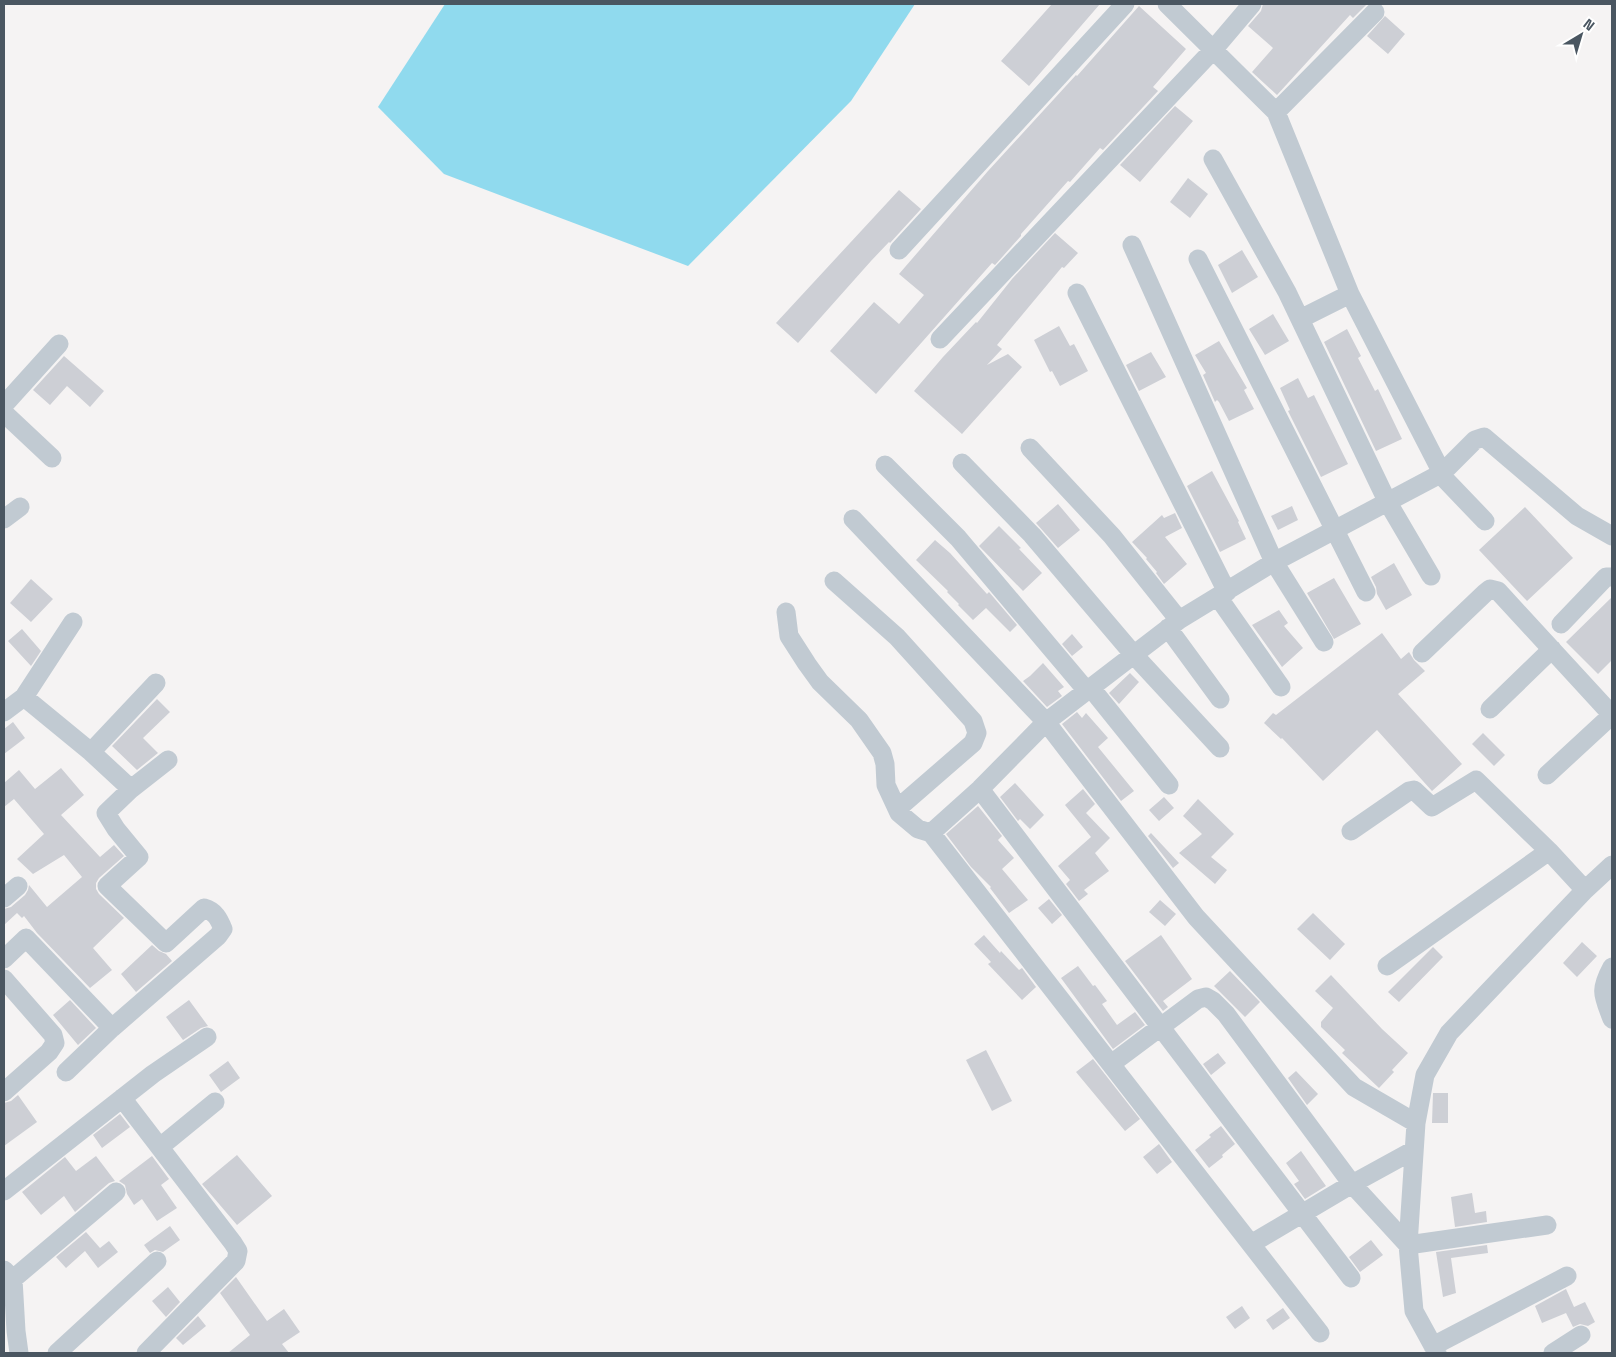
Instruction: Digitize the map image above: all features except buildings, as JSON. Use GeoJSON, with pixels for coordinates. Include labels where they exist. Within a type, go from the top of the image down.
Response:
{"type":"FeatureCollection","features":[{"type":"Feature","properties":{"kind":"street"},"geometry":{"type":"LineString","coordinates":[[899,250],[1125,4]]}},
{"type":"Feature","properties":{"kind":"street"},"geometry":{"type":"LineString","coordinates":[[1168,4],[1276,112],[1350,294],[1441,474],[1485,521]]}},
{"type":"Feature","properties":{"kind":"street"},"geometry":{"type":"LineString","coordinates":[[940,339],[1213,50],[1252,4]]}},
{"type":"Feature","properties":{"kind":"street"},"geometry":{"type":"LineString","coordinates":[[1276,112],[1375,12]]}},
{"type":"Feature","properties":{"kind":"street"},"geometry":{"type":"LineString","coordinates":[[1213,159],[1300,319],[1387,501],[1431,576]]}},
{"type":"Feature","properties":{"kind":"street"},"geometry":{"type":"LineString","coordinates":[[1132,245],[1274,562],[1324,642]]}},
{"type":"Feature","properties":{"kind":"street"},"geometry":{"type":"LineString","coordinates":[[1198,259],[1366,592]]}},
{"type":"Feature","properties":{"kind":"street"},"geometry":{"type":"LineString","coordinates":[[1076,293],[1222,594],[1281,687]]}},
{"type":"Feature","properties":{"kind":"street"},"geometry":{"type":"LineString","coordinates":[[1300,319],[1350,294]]}},
{"type":"Feature","properties":{"kind":"street"},"geometry":{"type":"LineString","coordinates":[[4,405],[59,344]]}},
{"type":"Feature","properties":{"kind":"street"},"geometry":{"type":"LineString","coordinates":[[4,413],[52,458]]}},
{"type":"Feature","properties":{"kind":"street"},"geometry":{"type":"LineString","coordinates":[[931,833],[980,789],[1046,722],[1174,624],[1274,562],[1441,474],[1475,440],[1484,437],[1576,516],[1612,536]]}},
{"type":"Feature","properties":{"kind":"street"},"geometry":{"type":"LineString","coordinates":[[1030,448],[1112,536],[1174,624],[1220,699]]}},
{"type":"Feature","properties":{"kind":"street"},"geometry":{"type":"LineString","coordinates":[[962,463],[1032,536],[1134,655],[1220,748]]}},
{"type":"Feature","properties":{"kind":"street"},"geometry":{"type":"LineString","coordinates":[[885,464],[958,538],[1169,785]]}},
{"type":"Feature","properties":{"kind":"street"},"geometry":{"type":"LineString","coordinates":[[4,519],[20,507]]}},
{"type":"Feature","properties":{"kind":"street"},"geometry":{"type":"LineString","coordinates":[[852,519],[1046,722],[1196,917],[1354,1087],[1416,1123]]}},
{"type":"Feature","properties":{"kind":"street"},"geometry":{"type":"LineString","coordinates":[[1561,624],[1606,578],[1612,577]]}},
{"type":"Feature","properties":{"kind":"street"},"geometry":{"type":"LineString","coordinates":[[834,581],[897,637],[973,721],[977,733],[973,743],[898,809]]}},
{"type":"Feature","properties":{"kind":"street"},"geometry":{"type":"LineString","coordinates":[[1422,653],[1490,589],[1498,591],[1612,715],[1547,775]]}},
{"type":"Feature","properties":{"kind":"street"},"geometry":{"type":"LineString","coordinates":[[786,612],[789,636],[820,682],[866,728],[882,753],[885,764],[886,785],[898,809],[918,829],[931,833],[1320,1333]]}},
{"type":"Feature","properties":{"kind":"street"},"geometry":{"type":"LineString","coordinates":[[4,712],[24,697],[73,622]]}},
{"type":"Feature","properties":{"kind":"street"},"geometry":{"type":"LineString","coordinates":[[1490,709],[1552,648]]}},
{"type":"Feature","properties":{"kind":"street"},"geometry":{"type":"LineString","coordinates":[[91,752],[156,683]]}},
{"type":"Feature","properties":{"kind":"street"},"geometry":{"type":"LineString","coordinates":[[24,697],[91,752],[131,789]]}},
{"type":"Feature","properties":{"kind":"street"},"geometry":{"type":"LineString","coordinates":[[66,1072],[112,1028],[218,936],[223,929],[212,910],[204,908],[166,943],[107,886],[139,857],[116,829],[106,813],[131,789],[168,760]]}},
{"type":"Feature","properties":{"kind":"street"},"geometry":{"type":"LineString","coordinates":[[1351,831],[1409,791],[1414,790],[1432,807],[1476,780],[1549,851],[1585,890]]}},
{"type":"Feature","properties":{"kind":"street"},"geometry":{"type":"LineString","coordinates":[[980,789],[1351,1278]]}},
{"type":"Feature","properties":{"kind":"street"},"geometry":{"type":"LineString","coordinates":[[1387,966],[1549,851]]}},
{"type":"Feature","properties":{"kind":"street"},"geometry":{"type":"LineString","coordinates":[[1567,1276],[1435,1350],[1414,1311],[1408,1245],[1416,1123],[1425,1075],[1449,1033],[1585,890],[1612,865]]}},
{"type":"Feature","properties":{"kind":"street"},"geometry":{"type":"LineString","coordinates":[[4,898],[18,886]]}},
{"type":"Feature","properties":{"kind":"street"},"geometry":{"type":"LineString","coordinates":[[4,959],[26,938],[112,1028]]}},
{"type":"Feature","properties":{"kind":"street"},"geometry":{"type":"LineString","coordinates":[[1612,967],[1604,985],[1603,994],[1612,1019]]}},
{"type":"Feature","properties":{"kind":"street"},"geometry":{"type":"LineString","coordinates":[[4,979],[54,1035],[56,1043],[49,1052],[4,1092]]}},
{"type":"Feature","properties":{"kind":"street"},"geometry":{"type":"LineString","coordinates":[[1111,1064],[1198,999],[1206,996],[1213,1000],[1226,1014],[1352,1184],[1408,1245]]}},
{"type":"Feature","properties":{"kind":"street"},"geometry":{"type":"LineString","coordinates":[[4,1191],[153,1074],[208,1037]]}},
{"type":"Feature","properties":{"kind":"street"},"geometry":{"type":"LineString","coordinates":[[122,1098],[238,1251],[236,1261],[146,1353]]}},
{"type":"Feature","properties":{"kind":"street"},"geometry":{"type":"LineString","coordinates":[[160,1147],[215,1102]]}},
{"type":"Feature","properties":{"kind":"street"},"geometry":{"type":"LineString","coordinates":[[1251,1244],[1352,1184],[1414,1150]]}},
{"type":"Feature","properties":{"kind":"street"},"geometry":{"type":"LineString","coordinates":[[19,1353],[8,1274],[116,1192]]}},
{"type":"Feature","properties":{"kind":"street"},"geometry":{"type":"LineString","coordinates":[[1408,1245],[1547,1225]]}},
{"type":"Feature","properties":{"kind":"street"},"geometry":{"type":"LineString","coordinates":[[57,1353],[157,1261]]}},
{"type":"Feature","properties":{"kind":"street"},"geometry":{"type":"LineString","coordinates":[[1553,1353],[1581,1335]]}},
{"type":"Feature","properties":{"kind":"water"},"geometry":{"type":"Polygon","coordinates":[[[445,4],[915,4],[851,101],[688,266],[444,174],[378,107],[445,4]]]}}]}
